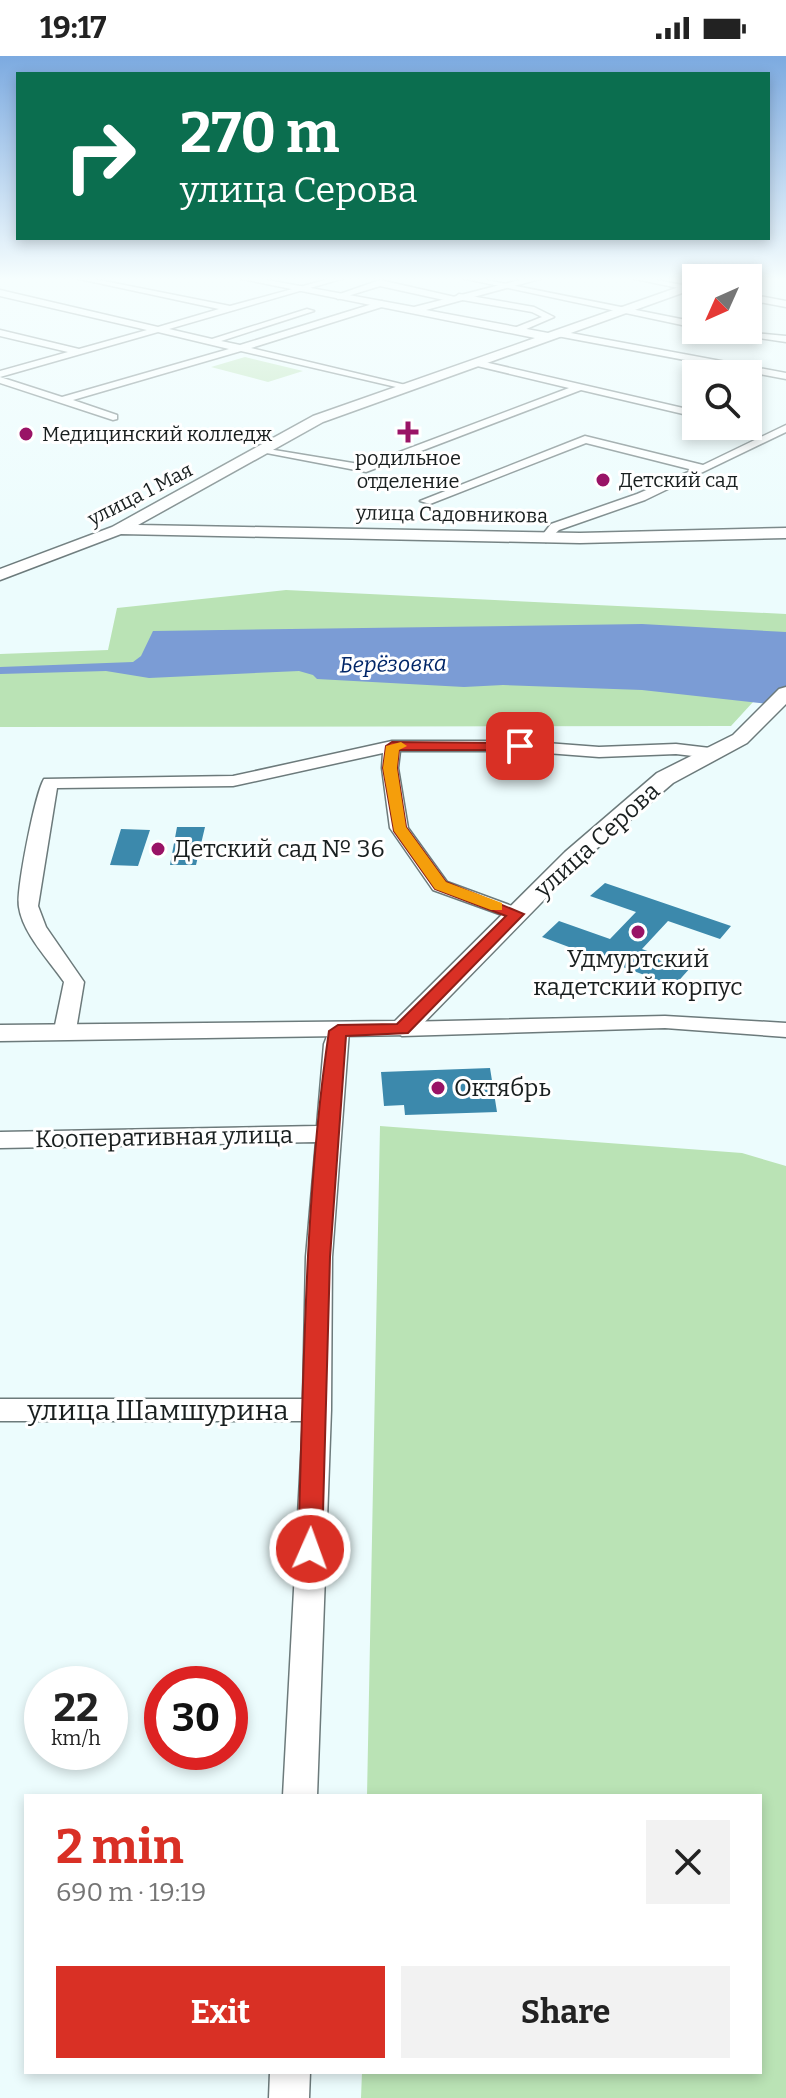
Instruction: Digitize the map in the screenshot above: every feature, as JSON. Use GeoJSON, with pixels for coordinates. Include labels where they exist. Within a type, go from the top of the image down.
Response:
{"type":"FeatureCollection","features":[{"type":"Feature","properties":{"kind":"main road","name":"улица 1 Мая"},"geometry":{"type":"LineString","coordinates":[[0,575],[118,530],[318,419],[450,372]]}},
{"type":"Feature","properties":{"kind":"main road","name":"улица Садовникова"},"geometry":{"type":"LineString","coordinates":[[118,530],[546,538],[786,533]]}},
{"type":"Feature","properties":{"kind":"main road","name":"улица Серова"},"geometry":{"type":"LineString","coordinates":[[402,1029],[573,857],[665,778],[740,739],[786,693]]}},
{"type":"Feature","properties":{"kind":"main road"},"geometry":{"type":"LineString","coordinates":[[0,1033],[402,1029]]}},
{"type":"Feature","properties":{"kind":"street"},"geometry":{"type":"LineString","coordinates":[[62,400],[157,372]]}},
{"type":"Feature","properties":{"kind":"street"},"geometry":{"type":"LineString","coordinates":[[348,372],[409,387]]}},
{"type":"Feature","properties":{"kind":"street"},"geometry":{"type":"LineString","coordinates":[[514,372],[682,411]]}},
{"type":"Feature","properties":{"kind":"street"},"geometry":{"type":"LineString","coordinates":[[765,372],[786,376]]}},
{"type":"Feature","properties":{"kind":"street"},"geometry":{"type":"LineString","coordinates":[[0,380],[113,417]]}},
{"type":"Feature","properties":{"kind":"street"},"geometry":{"type":"LineString","coordinates":[[0,397],[26,388]]}},
{"type":"Feature","properties":{"kind":"street"},"geometry":{"type":"LineString","coordinates":[[262,451],[366,469],[578,388]]}},
{"type":"Feature","properties":{"kind":"street"},"geometry":{"type":"LineString","coordinates":[[762,430],[783,432]]}},
{"type":"Feature","properties":{"kind":"street"},"geometry":{"type":"LineString","coordinates":[[546,538],[555,527],[592,512],[613,509],[783,432]]}},
{"type":"Feature","properties":{"kind":"street"},"geometry":{"type":"LineString","coordinates":[[426,501],[585,439],[704,469]]}},
{"type":"Feature","properties":{"kind":"street"},"geometry":{"type":"LineString","coordinates":[[392,746],[390,768],[399,828],[440,886],[516,914]]}},
{"type":"Feature","properties":{"kind":"street"},"geometry":{"type":"LineString","coordinates":[[65,1030],[74,982],[36,927],[28,906],[45,797],[50,783],[233,781],[392,746],[520,746],[599,752],[676,749],[710,753]]}},
{"type":"Feature","properties":{"kind":"street"},"geometry":{"type":"LineString","coordinates":[[402,1029],[665,1022],[786,1030]]}},
{"type":"Feature","properties":{"kind":"street"},"geometry":{"type":"LineString","coordinates":[[300,1794],[317,1410],[319,1257],[338,1031]]}},
{"type":"Feature","properties":{"kind":"street","name":"Кооперативная улица"},"geometry":{"type":"LineString","coordinates":[[0,1140],[327,1134]]}},
{"type":"Feature","properties":{"kind":"street","name":"улица Шамшурина"},"geometry":{"type":"LineString","coordinates":[[0,1410],[317,1410]]}},
{"type":"Feature","properties":{"kind":"street"},"geometry":{"type":"LineString","coordinates":[[289,2098],[290,2074]]}},
{"type":"Feature","properties":{"kind":"green space"},"geometry":{"type":"Polygon","coordinates":[[[231,372],[299,372],[268,382],[231,372]]]}},
{"type":"Feature","properties":{"kind":"green space"},"geometry":{"type":"Polygon","coordinates":[[[286,590],[786,614],[786,666],[731,726],[0,727],[0,654],[108,650],[117,608],[286,590]]]}},
{"type":"Feature","properties":{"kind":"green space"},"geometry":{"type":"Polygon","coordinates":[[[380,1126],[742,1153],[786,1166],[786,2098],[361,2098],[362,2074],[762,2074],[762,1794],[367,1794],[380,1126]]]}},
{"type":"Feature","properties":{"kind":"water","name":"Берёзовка"},"geometry":{"type":"Polygon","coordinates":[[[642,624],[786,632],[786,706],[642,690],[503,685],[464,687],[317,679],[299,671],[149,678],[106,671],[0,674],[0,667],[133,662],[141,656],[153,631],[642,624]]]}},
{"type":"Feature","properties":{"kind":"building"},"geometry":{"type":"Polygon","coordinates":[[[177,827],[205,827],[196,865],[170,865],[177,827]]]}},
{"type":"Feature","properties":{"kind":"building"},"geometry":{"type":"Polygon","coordinates":[[[121,829],[150,830],[138,866],[110,865],[121,829]]]}},
{"type":"Feature","properties":{"kind":"building","name":"Удмуртский кадетский корпус"},"geometry":{"type":"Polygon","coordinates":[[[605,883],[731,926],[720,939],[668,921],[642,949],[691,967],[674,986],[542,937],[559,921],[610,939],[636,912],[590,896],[605,883]]]}},
{"type":"Feature","properties":{"kind":"building","name":"Октябрь"},"geometry":{"type":"Polygon","coordinates":[[[490,1068],[497,1112],[405,1115],[404,1105],[384,1106],[381,1072],[490,1068]]]}},
{"type":"Feature","properties":{"kind":"slow traffic"},"geometry":{"type":"LineString","coordinates":[[401,746],[392,746],[390,768],[399,828],[440,886],[496,907]]}},
{"type":"Feature","properties":{"kind":"place","name":"родильное отделение"},"geometry":{"type":"Point","coordinates":[408,432]}},
{"type":"Feature","properties":{"kind":"place","name":"Медицинский колледж"},"geometry":{"type":"Point","coordinates":[26,434]}},
{"type":"Feature","properties":{"kind":"place","name":"Детский сад"},"geometry":{"type":"Point","coordinates":[603,480]}},
{"type":"Feature","properties":{"kind":"place","name":"Детский сад № 36"},"geometry":{"type":"Point","coordinates":[158,849]}},
{"type":"Feature","properties":{"kind":"place","name":"Удмуртский кадетский корпус"},"geometry":{"type":"Point","coordinates":[638,932]}},
{"type":"Feature","properties":{"kind":"place","name":"Октябрь"},"geometry":{"type":"Point","coordinates":[438,1088]}},
{"type":"Feature","properties":{"kind":"route"},"geometry":{"type":"LineString","coordinates":[[310,1549],[317,1410],[319,1257],[338,1031],[402,1029],[516,914],[440,886],[399,828],[390,768],[392,746],[520,746]]}}]}
